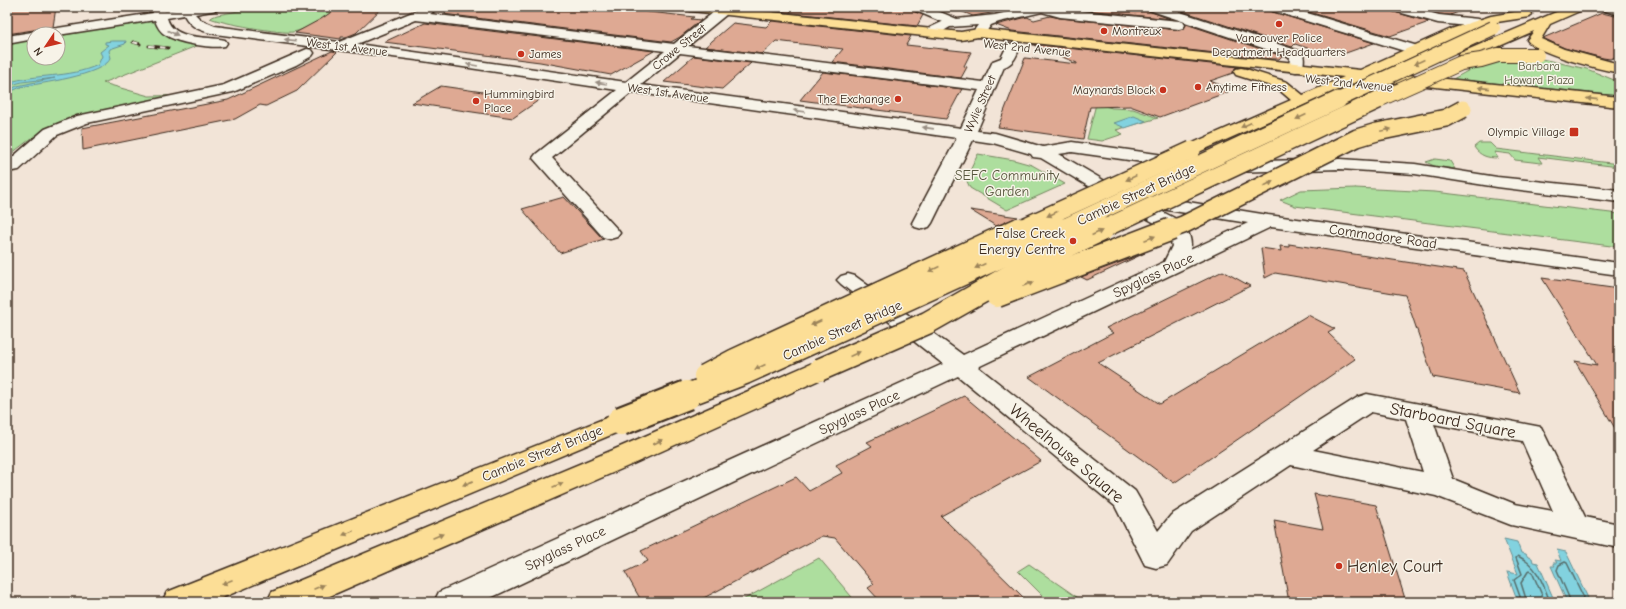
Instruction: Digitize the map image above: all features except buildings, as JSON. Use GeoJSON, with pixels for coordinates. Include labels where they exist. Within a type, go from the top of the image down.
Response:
{"type":"FeatureCollection","features":[{"type":"Feature","properties":{"kind":"main road","name":"West 2nd Avenue"},"geometry":{"type":"LineString","coordinates":[[691,7],[960,36],[978,34],[1029,39],[1619,102]]}},
{"type":"Feature","properties":{"kind":"main road"},"geometry":{"type":"LineString","coordinates":[[621,421],[735,360],[1298,102],[1456,32],[1493,29],[1545,21],[1578,7]]}},
{"type":"Feature","properties":{"kind":"main road"},"geometry":{"type":"LineString","coordinates":[[1493,29],[1495,19],[1526,14],[1539,8]]}},
{"type":"Feature","properties":{"kind":"main road"},"geometry":{"type":"LineString","coordinates":[[1545,21],[1539,34],[1534,40],[1535,43],[1548,48],[1615,65]]}},
{"type":"Feature","properties":{"kind":"main road","name":"Cambie Street Bridge"},"geometry":{"type":"LineString","coordinates":[[283,602],[622,457],[926,323],[1038,260],[1387,96],[1461,63],[1465,56],[1493,29]]}},
{"type":"Feature","properties":{"kind":"main road","name":"Cambie Street Bridge"},"geometry":{"type":"LineString","coordinates":[[178,602],[621,421],[745,374],[1493,29]]}},
{"type":"Feature","properties":{"kind":"main road","name":"West 2nd Avenue"},"geometry":{"type":"LineString","coordinates":[[960,36],[974,42],[1006,46],[1342,82],[1619,114]]}},
{"type":"Feature","properties":{"kind":"main road"},"geometry":{"type":"LineString","coordinates":[[1461,63],[1481,60],[1498,55],[1537,55],[1575,63],[1619,79]]}},
{"type":"Feature","properties":{"kind":"main road"},"geometry":{"type":"LineString","coordinates":[[1241,72],[1282,84],[1298,102]]}},
{"type":"Feature","properties":{"kind":"main road"},"geometry":{"type":"LineString","coordinates":[[926,323],[1183,225],[1357,138],[1378,132],[1446,118],[1464,109],[1479,98]]}},
{"type":"Feature","properties":{"kind":"street"},"geometry":{"type":"LineString","coordinates":[[66,29],[159,11],[213,7]]}},
{"type":"Feature","properties":{"kind":"street"},"geometry":{"type":"LineString","coordinates":[[324,55],[435,7]]}},
{"type":"Feature","properties":{"kind":"street"},"geometry":{"type":"LineString","coordinates":[[918,7],[953,22]]}},
{"type":"Feature","properties":{"kind":"street"},"geometry":{"type":"LineString","coordinates":[[978,34],[987,22],[1042,7],[1060,13],[1182,25],[1198,22]]}},
{"type":"Feature","properties":{"kind":"street"},"geometry":{"type":"LineString","coordinates":[[1153,7],[1297,56],[1296,68]]}},
{"type":"Feature","properties":{"kind":"street"},"geometry":{"type":"LineString","coordinates":[[1274,7],[1416,50]]}},
{"type":"Feature","properties":{"kind":"street"},"geometry":{"type":"LineString","coordinates":[[1394,7],[1438,19],[1493,29]]}},
{"type":"Feature","properties":{"kind":"street"},"geometry":{"type":"LineString","coordinates":[[1606,7],[1619,11]]}},
{"type":"Feature","properties":{"kind":"street","name":"West 1st Avenue"},"geometry":{"type":"LineString","coordinates":[[186,9],[193,22],[215,30],[343,46],[623,93]]}},
{"type":"Feature","properties":{"kind":"street","name":"West 1st Avenue"},"geometry":{"type":"LineString","coordinates":[[159,11],[162,24],[168,31],[186,38],[324,55],[408,69],[623,93],[964,139],[1013,142],[1045,153],[1104,188],[1136,199],[1148,201]]}},
{"type":"Feature","properties":{"kind":"street","name":"Crowe Street"},"geometry":{"type":"LineString","coordinates":[[610,233],[542,158],[723,11]]}},
{"type":"Feature","properties":{"kind":"street"},"geometry":{"type":"LineString","coordinates":[[416,16],[987,87]]}},
{"type":"Feature","properties":{"kind":"street"},"geometry":{"type":"LineString","coordinates":[[930,33],[943,25],[953,22],[995,19]]}},
{"type":"Feature","properties":{"kind":"street"},"geometry":{"type":"LineString","coordinates":[[1438,19],[1450,25],[1456,32]]}},
{"type":"Feature","properties":{"kind":"street"},"geometry":{"type":"LineString","coordinates":[[7,40],[26,36]]}},
{"type":"Feature","properties":{"kind":"street"},"geometry":{"type":"LineString","coordinates":[[1006,46],[1029,39]]}},
{"type":"Feature","properties":{"kind":"street","name":"Wylie Street"},"geometry":{"type":"LineString","coordinates":[[922,223],[964,139],[998,64],[1007,61],[1006,46]]}},
{"type":"Feature","properties":{"kind":"street"},"geometry":{"type":"LineString","coordinates":[[13,166],[52,132],[83,119],[228,89],[291,62],[308,53]]}},
{"type":"Feature","properties":{"kind":"street","name":"West 1st Avenue"},"geometry":{"type":"LineString","coordinates":[[964,139],[1025,153]]}},
{"type":"Feature","properties":{"kind":"street"},"geometry":{"type":"LineString","coordinates":[[1025,153],[1045,153],[1072,147],[1216,167],[1348,164],[1415,170],[1497,182],[1619,196]]}},
{"type":"Feature","properties":{"kind":"street"},"geometry":{"type":"LineString","coordinates":[[1025,153],[1042,158],[1062,168],[1102,194],[1138,206],[1177,227],[1182,246],[1173,266]]}},
{"type":"Feature","properties":{"kind":"street","name":"Commodore Road"},"geometry":{"type":"LineString","coordinates":[[1148,201],[1268,220],[1619,269]]}},
{"type":"Feature","properties":{"kind":"street","name":"Spyglass Place"},"geometry":{"type":"LineString","coordinates":[[450,602],[961,366],[1268,220]]}},
{"type":"Feature","properties":{"kind":"street","name":"Wheelhouse Square"},"geometry":{"type":"LineString","coordinates":[[848,280],[961,366],[1125,499],[1156,556]]}},
{"type":"Feature","properties":{"kind":"street","name":"Starboard Square"},"geometry":{"type":"LineString","coordinates":[[1156,556],[1181,522],[1367,403],[1532,434],[1575,527]]}},
{"type":"Feature","properties":{"kind":"street"},"geometry":{"type":"LineString","coordinates":[[1417,413],[1440,486]]}},
{"type":"Feature","properties":{"kind":"street"},"geometry":{"type":"LineString","coordinates":[[1287,455],[1440,486],[1511,514],[1619,536]]}},
{"type":"Feature","properties":{"kind":"green space"},"geometry":{"type":"Polygon","coordinates":[[[260,7],[336,7],[328,15],[304,29],[293,32],[252,28],[210,18],[217,15],[260,7]]]}},
{"type":"Feature","properties":{"kind":"green space"},"geometry":{"type":"Polygon","coordinates":[[[150,21],[155,23],[163,33],[204,43],[103,83],[149,96],[196,95],[60,123],[36,135],[7,157],[7,42],[26,40],[26,66],[66,66],[66,35],[130,23],[150,21]]]}},
{"type":"Feature","properties":{"kind":"green space","name":"Barbara Howard Plaza"},"geometry":{"type":"Polygon","coordinates":[[[1542,59],[1587,69],[1619,82],[1619,96],[1453,79],[1484,62],[1542,59]]]}},
{"type":"Feature","properties":{"kind":"green space"},"geometry":{"type":"Polygon","coordinates":[[[1096,104],[1112,108],[1133,109],[1158,118],[1116,130],[1123,134],[1102,141],[1087,139],[1096,104]]]}},
{"type":"Feature","properties":{"kind":"green space"},"geometry":{"type":"Polygon","coordinates":[[[1479,143],[1490,143],[1496,149],[1619,164],[1619,167],[1538,157],[1542,163],[1515,160],[1510,154],[1494,152],[1498,158],[1490,158],[1484,156],[1476,150],[1474,147],[1479,143]]]}},
{"type":"Feature","properties":{"kind":"green space","name":"SEFC Community Garden"},"geometry":{"type":"Polygon","coordinates":[[[978,154],[1014,160],[1032,165],[1065,184],[1007,210],[970,188],[966,179],[978,154]]]}},
{"type":"Feature","properties":{"kind":"green space"},"geometry":{"type":"Polygon","coordinates":[[[1435,159],[1450,161],[1455,169],[1434,166],[1426,162],[1435,159]]]}},
{"type":"Feature","properties":{"kind":"green space"},"geometry":{"type":"Polygon","coordinates":[[[1355,188],[1435,192],[1619,214],[1619,247],[1295,206],[1280,200],[1301,190],[1355,188]]]}},
{"type":"Feature","properties":{"kind":"green space"},"geometry":{"type":"Polygon","coordinates":[[[819,558],[856,602],[739,602],[819,558]]]}},
{"type":"Feature","properties":{"kind":"green space"},"geometry":{"type":"Polygon","coordinates":[[[1029,564],[1084,602],[1049,602],[1018,571],[1029,564]]]}},
{"type":"Feature","properties":{"kind":"water"},"geometry":{"type":"Polygon","coordinates":[[[126,41],[125,44],[110,49],[109,51],[111,58],[96,70],[70,78],[21,87],[7,95],[7,91],[17,86],[55,78],[22,82],[7,86],[7,83],[30,78],[75,72],[98,65],[102,56],[100,52],[109,45],[105,44],[105,42],[126,41]]]}},
{"type":"Feature","properties":{"kind":"water"},"geometry":{"type":"Polygon","coordinates":[[[1134,116],[1146,121],[1125,128],[1114,123],[1134,116]]]}},
{"type":"Feature","properties":{"kind":"water"},"geometry":{"type":"Polygon","coordinates":[[[1504,539],[1517,542],[1521,553],[1532,558],[1533,562],[1538,563],[1555,602],[1518,602],[1507,572],[1518,574],[1504,539]]]}},
{"type":"Feature","properties":{"kind":"water"},"geometry":{"type":"Polygon","coordinates":[[[1557,550],[1566,552],[1588,598],[1585,602],[1567,602],[1551,566],[1555,566],[1553,563],[1557,563],[1555,560],[1561,561],[1557,550]]]}},
{"type":"Feature","properties":{"kind":"railway"},"geometry":{"type":"LineString","coordinates":[[133,42],[140,44]]}},
{"type":"Feature","properties":{"kind":"railway"},"geometry":{"type":"LineString","coordinates":[[149,46],[168,48]]}},
{"type":"Feature","properties":{"kind":"place","name":"Vancouver Police Department Headquarters"},"geometry":{"type":"Point","coordinates":[1279,24]}},
{"type":"Feature","properties":{"kind":"place","name":"Montreux"},"geometry":{"type":"Point","coordinates":[1104,31]}},
{"type":"Feature","properties":{"kind":"place","name":"James"},"geometry":{"type":"Point","coordinates":[521,54]}},
{"type":"Feature","properties":{"kind":"place","name":"Anytime Fitness"},"geometry":{"type":"Point","coordinates":[1198,87]}},
{"type":"Feature","properties":{"kind":"place","name":"Maynards Block"},"geometry":{"type":"Point","coordinates":[1163,90]}},
{"type":"Feature","properties":{"kind":"place","name":"The Exchange"},"geometry":{"type":"Point","coordinates":[898,99]}},
{"type":"Feature","properties":{"kind":"place","name":"Hummingbird Place"},"geometry":{"type":"Point","coordinates":[476,101]}},
{"type":"Feature","properties":{"kind":"place","name":"Olympic Village"},"geometry":{"type":"Point","coordinates":[1574,132]}},
{"type":"Feature","properties":{"kind":"place","name":"False Creek Energy Centre"},"geometry":{"type":"Point","coordinates":[1073,241]}},
{"type":"Feature","properties":{"kind":"place","name":"Henley Court"},"geometry":{"type":"Point","coordinates":[1339,566]}}]}
